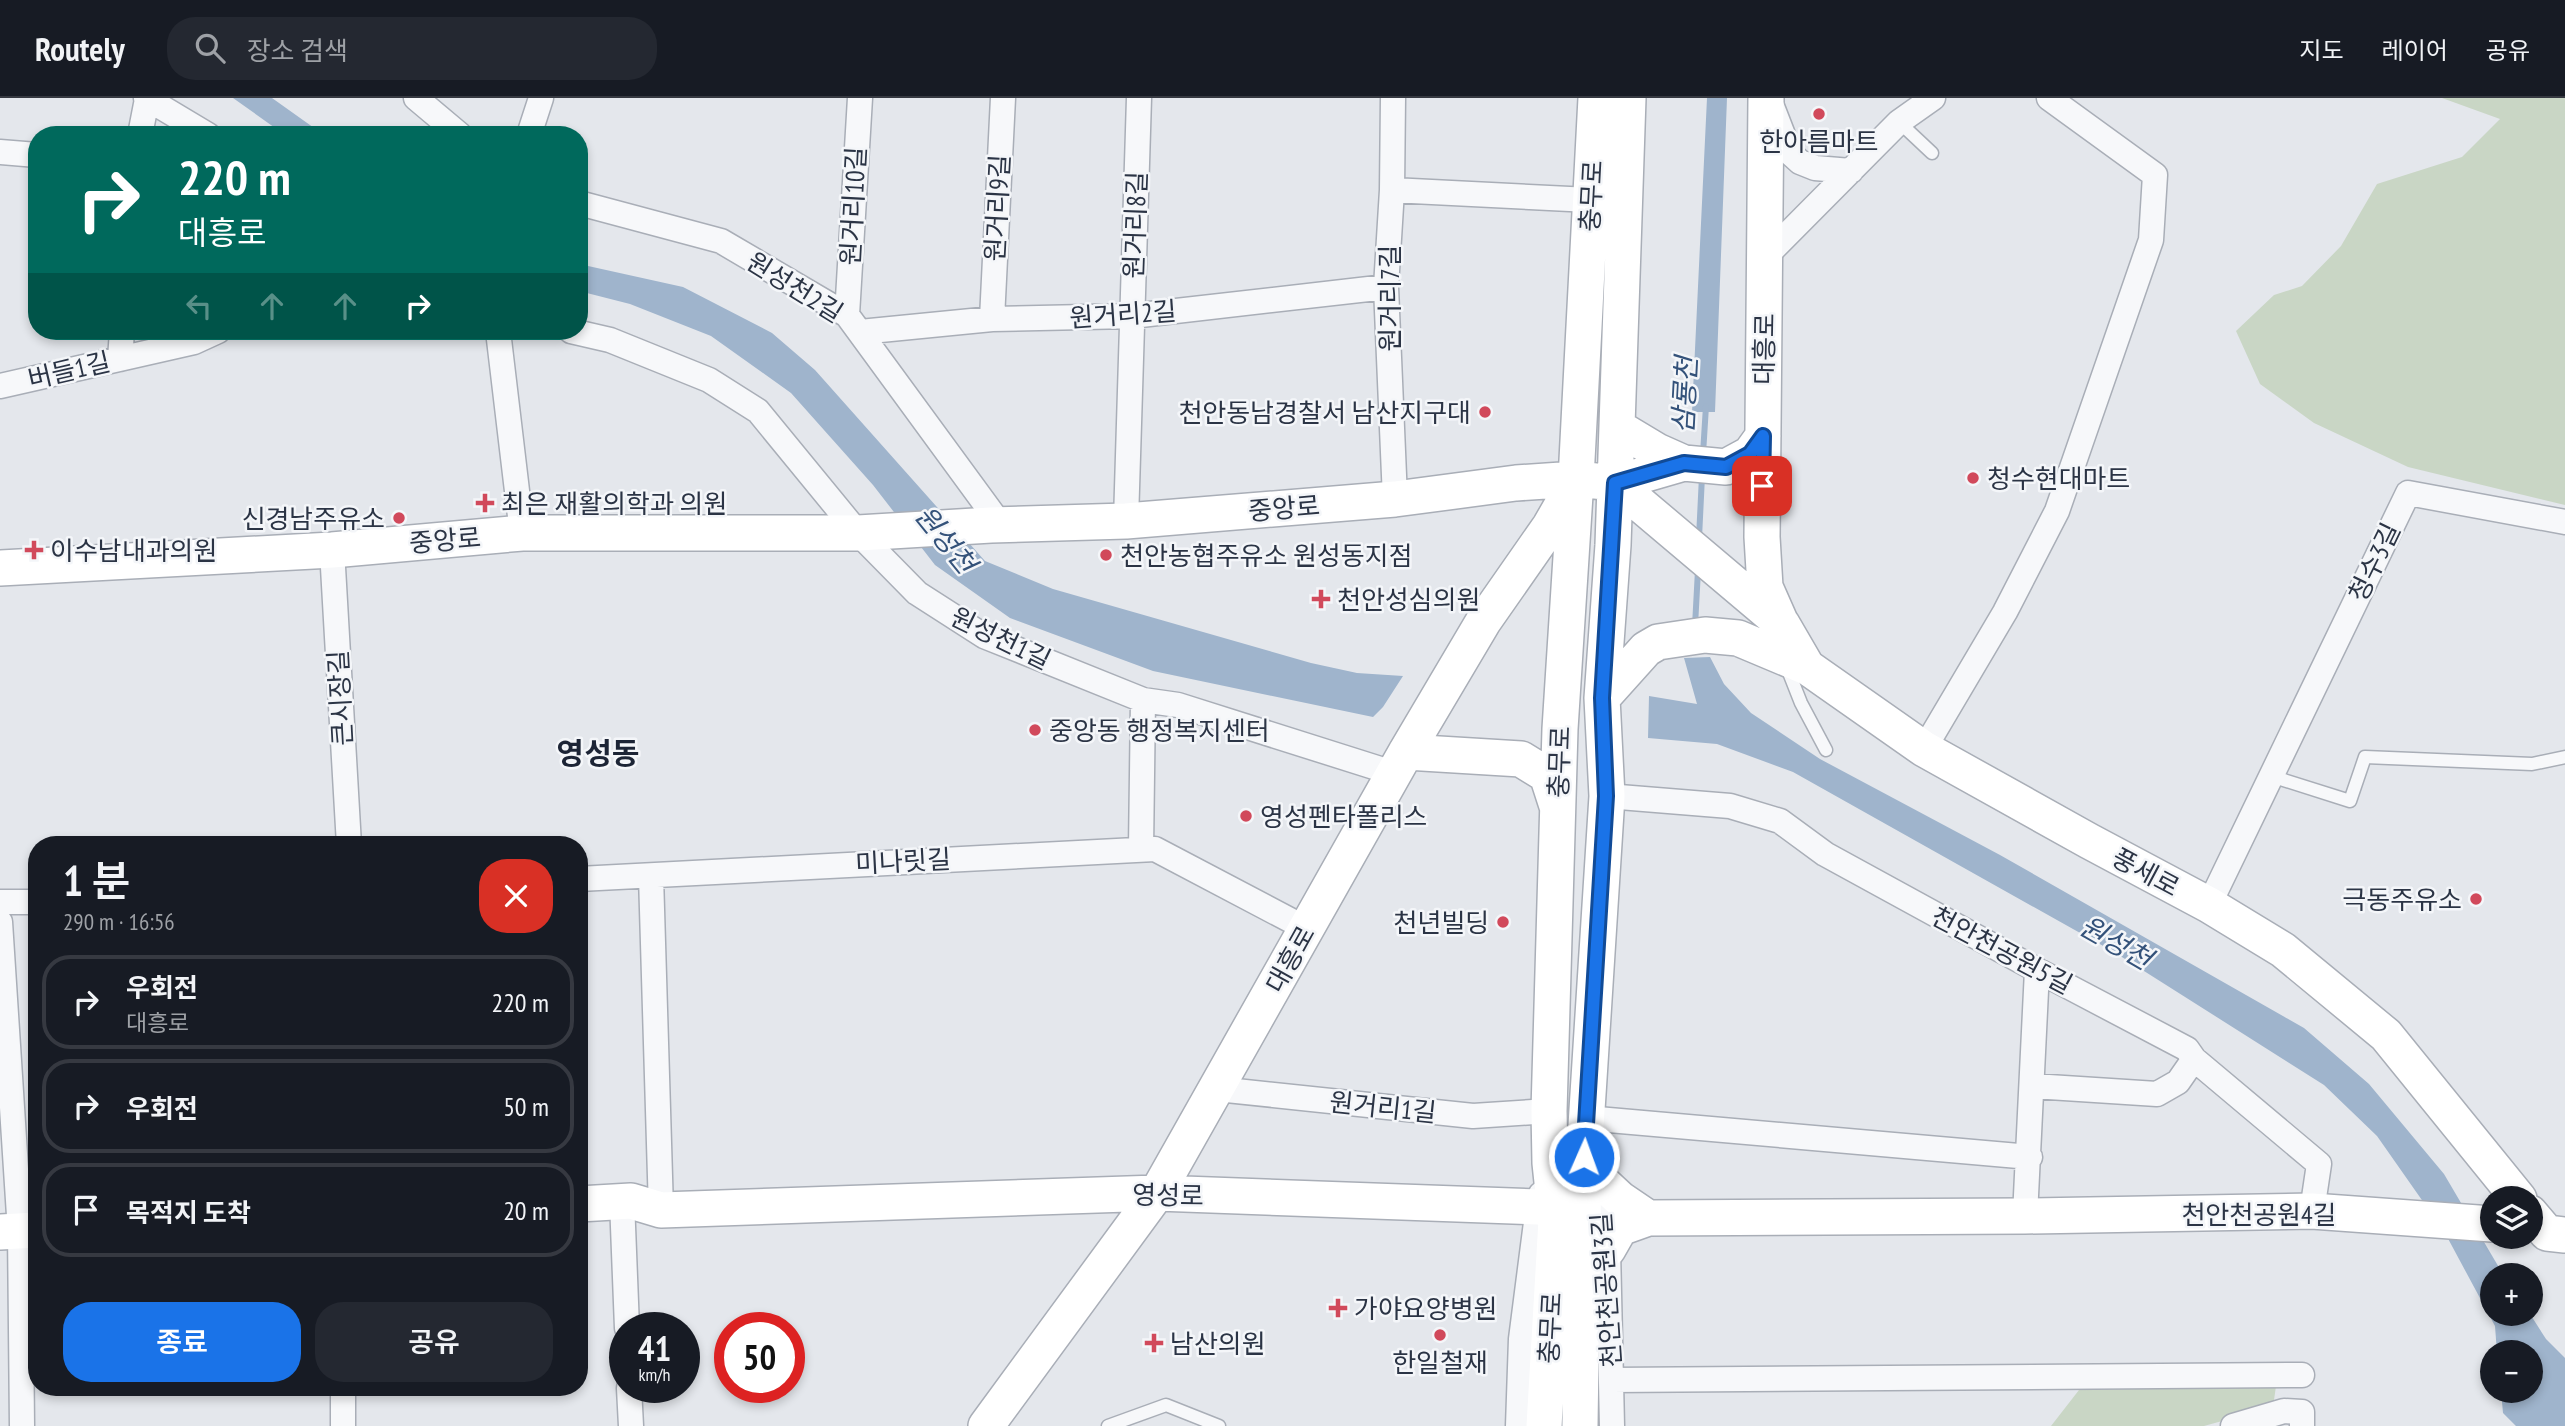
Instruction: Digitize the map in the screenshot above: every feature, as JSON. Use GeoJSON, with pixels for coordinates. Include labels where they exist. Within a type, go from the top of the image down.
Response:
{"type":"FeatureCollection","features":[{"type":"Feature","properties":{"kind":"street"},"geometry":{"type":"LineString","coordinates":[[416,98],[449,126]]}},
{"type":"Feature","properties":{"kind":"street"},"geometry":{"type":"LineString","coordinates":[[531,126],[541,98]]}},
{"type":"Feature","properties":{"kind":"street","name":"원거리10길"},"geometry":{"type":"LineString","coordinates":[[853,323],[860,98]]}},
{"type":"Feature","properties":{"kind":"street","name":"원거리9길"},"geometry":{"type":"LineString","coordinates":[[992,319],[1003,98]]}},
{"type":"Feature","properties":{"kind":"street","name":"원거리8길"},"geometry":{"type":"LineString","coordinates":[[1126,521],[1139,98]]}},
{"type":"Feature","properties":{"kind":"street","name":"원거리7길"},"geometry":{"type":"LineString","coordinates":[[1393,98],[1392,190],[1386,287],[1395,499]]}},
{"type":"Feature","properties":{"kind":"street","name":"충무로"},"geometry":{"type":"LineString","coordinates":[[1544,1426],[1556,1220],[1550,1163],[1549,1111],[1560,729],[1596,98]]}},
{"type":"Feature","properties":{"kind":"street","name":"충무로"},"geometry":{"type":"LineString","coordinates":[[1580,1426],[1586,1118],[1606,796],[1602,698],[1636,467],[1617,427],[1628,98]]}},
{"type":"Feature","properties":{"kind":"street"},"geometry":{"type":"LineString","coordinates":[[1767,98],[1790,153],[1800,162],[1815,168],[1851,171]]}},
{"type":"Feature","properties":{"kind":"street","name":"대흥로"},"geometry":{"type":"LineString","coordinates":[[1767,98],[1762,537],[1765,587],[1791,649]]}},
{"type":"Feature","properties":{"kind":"street"},"geometry":{"type":"LineString","coordinates":[[1765,257],[1899,122],[1933,98]]}},
{"type":"Feature","properties":{"kind":"street"},"geometry":{"type":"LineString","coordinates":[[1924,748],[2005,612],[2057,511],[2151,240],[2155,175],[2049,98]]}},
{"type":"Feature","properties":{"kind":"street"},"geometry":{"type":"LineString","coordinates":[[142,126],[146,99],[192,126]]}},
{"type":"Feature","properties":{"kind":"street"},"geometry":{"type":"LineString","coordinates":[[0,152],[28,154]]}},
{"type":"Feature","properties":{"kind":"street"},"geometry":{"type":"LineString","coordinates":[[1392,190],[1591,200]]}},
{"type":"Feature","properties":{"kind":"street","name":"원성천2길"},"geometry":{"type":"LineString","coordinates":[[588,205],[720,241],[853,323],[996,525]]}},
{"type":"Feature","properties":{"kind":"street","name":"원거리2길"},"geometry":{"type":"LineString","coordinates":[[853,323],[1132,316],[1386,287]]}},
{"type":"Feature","properties":{"kind":"street","name":"원성천1길"},"geometry":{"type":"LineString","coordinates":[[588,335],[610,340],[709,380],[758,411],[874,533],[917,593],[984,636],[1143,701],[1178,705],[1399,763]]}},
{"type":"Feature","properties":{"kind":"street"},"geometry":{"type":"LineString","coordinates":[[120,359],[121,340]]}},
{"type":"Feature","properties":{"kind":"street","name":"버들1길"},"geometry":{"type":"LineString","coordinates":[[0,386],[198,340]]}},
{"type":"Feature","properties":{"kind":"street"},"geometry":{"type":"LineString","coordinates":[[499,340],[522,533]]}},
{"type":"Feature","properties":{"kind":"street"},"geometry":{"type":"LineString","coordinates":[[1617,427],[1636,467],[1657,451],[1684,463],[1726,467],[1750,454],[1763,436]]}},
{"type":"Feature","properties":{"kind":"street","name":"풍세로"},"geometry":{"type":"LineString","coordinates":[[1636,467],[1644,509],[1740,587],[1791,649],[1924,748],[2209,905],[2283,950],[2386,1035],[2508,1186]]}},
{"type":"Feature","properties":{"kind":"street","name":"중앙로"},"geometry":{"type":"LineString","coordinates":[[0,568],[332,550],[522,533],[874,533],[996,525],[1126,521],[1395,499],[1576,479],[1636,467]]}},
{"type":"Feature","properties":{"kind":"street","name":"대흥로"},"geometry":{"type":"LineString","coordinates":[[986,1426],[1157,1193],[1399,763],[1483,622],[1550,526],[1576,479]]}},
{"type":"Feature","properties":{"kind":"street"},"geometry":{"type":"LineString","coordinates":[[1504,485],[1524,489],[1536,496],[1542,506],[1543,522],[1531,553]]}},
{"type":"Feature","properties":{"kind":"street","name":"청수3길"},"geometry":{"type":"LineString","coordinates":[[2209,905],[2408,493],[2565,522]]}},
{"type":"Feature","properties":{"kind":"street","name":"큰시장길"},"geometry":{"type":"LineString","coordinates":[[332,550],[348,836]]}},
{"type":"Feature","properties":{"kind":"street"},"geometry":{"type":"LineString","coordinates":[[1602,698],[1646,649],[1658,642],[1705,635],[1738,638],[1791,649]]}},
{"type":"Feature","properties":{"kind":"street"},"geometry":{"type":"LineString","coordinates":[[1143,701],[1148,849],[1307,929]]}},
{"type":"Feature","properties":{"kind":"street"},"geometry":{"type":"LineString","coordinates":[[1399,763],[1521,759],[1547,775],[1558,809]]}},
{"type":"Feature","properties":{"kind":"street","name":"천안천공원5길"},"geometry":{"type":"LineString","coordinates":[[1606,796],[1730,806],[1780,821],[1825,854],[2187,1049],[2194,1059],[2319,1164],[2312,1211]]}},
{"type":"Feature","properties":{"kind":"street","name":"미나릿길"},"geometry":{"type":"LineString","coordinates":[[588,879],[1148,849]]}},
{"type":"Feature","properties":{"kind":"street"},"geometry":{"type":"LineString","coordinates":[[651,876],[661,1210]]}},
{"type":"Feature","properties":{"kind":"street"},"geometry":{"type":"LineString","coordinates":[[0,902],[28,902]]}},
{"type":"Feature","properties":{"kind":"street"},"geometry":{"type":"LineString","coordinates":[[0,922],[19,1231],[22,1426]]}},
{"type":"Feature","properties":{"kind":"street"},"geometry":{"type":"LineString","coordinates":[[2025,1216],[2030,1157],[2037,970]]}},
{"type":"Feature","properties":{"kind":"street"},"geometry":{"type":"LineString","coordinates":[[2033,1086],[2157,1094],[2178,1082],[2194,1059]]}},
{"type":"Feature","properties":{"kind":"street","name":"원거리1길"},"geometry":{"type":"LineString","coordinates":[[1217,1089],[1473,1116],[1549,1111]]}},
{"type":"Feature","properties":{"kind":"street"},"geometry":{"type":"LineString","coordinates":[[1586,1118],[2030,1157]]}},
{"type":"Feature","properties":{"kind":"street"},"geometry":{"type":"LineString","coordinates":[[1518,1426],[1521,1339],[1538,1207],[1550,1163]]}},
{"type":"Feature","properties":{"kind":"street"},"geometry":{"type":"LineString","coordinates":[[1587,1164],[1620,1199],[1648,1218]]}},
{"type":"Feature","properties":{"kind":"street","name":"천안천공원3길"},"geometry":{"type":"LineString","coordinates":[[1587,1164],[1605,1216],[1612,1426]]}},
{"type":"Feature","properties":{"kind":"street","name":"영성로"},"geometry":{"type":"LineString","coordinates":[[588,1203],[631,1201],[661,1210],[1157,1193],[1538,1207]]}},
{"type":"Feature","properties":{"kind":"street"},"geometry":{"type":"LineString","coordinates":[[622,1201],[626,1312]]}},
{"type":"Feature","properties":{"kind":"street","name":"천안천공원4길"},"geometry":{"type":"LineString","coordinates":[[1648,1218],[2312,1211],[2480,1223]]}},
{"type":"Feature","properties":{"kind":"street"},"geometry":{"type":"LineString","coordinates":[[1608,1250],[1619,1228],[1648,1218]]}},
{"type":"Feature","properties":{"kind":"street"},"geometry":{"type":"LineString","coordinates":[[1612,1380],[2302,1375]]}},
{"type":"Feature","properties":{"kind":"street"},"geometry":{"type":"LineString","coordinates":[[343,1396],[343,1426]]}},
{"type":"Feature","properties":{"kind":"street"},"geometry":{"type":"LineString","coordinates":[[630,1403],[631,1426]]}},
{"type":"Feature","properties":{"kind":"street"},"geometry":{"type":"LineString","coordinates":[[2233,1426],[2284,1411],[2302,1412],[2302,1426]]}},
{"type":"Feature","properties":{"kind":"lane"},"geometry":{"type":"LineString","coordinates":[[1899,122],[1932,153]]}},
{"type":"Feature","properties":{"kind":"lane"},"geometry":{"type":"LineString","coordinates":[[1791,649],[1801,704],[1826,750]]}},
{"type":"Feature","properties":{"kind":"lane"},"geometry":{"type":"LineString","coordinates":[[2271,776],[2350,801],[2365,757],[2532,764],[2565,757]]}},
{"type":"Feature","properties":{"kind":"lane"},"geometry":{"type":"LineString","coordinates":[[1108,1426],[1166,1405],[1218,1426]]}},
{"type":"Feature","properties":{"kind":"green space"},"geometry":{"type":"Polygon","coordinates":[[[2442,98],[2565,98],[2565,505],[2408,467],[2314,423],[2260,384],[2236,331],[2274,295],[2302,286],[2341,246],[2377,184],[2462,157],[2500,119],[2442,98]]]}},
{"type":"Feature","properties":{"kind":"green space"},"geometry":{"type":"Polygon","coordinates":[[[2276,1386],[2273,1407],[2204,1426],[2051,1426],[2079,1390],[2276,1386]]]}},
{"type":"Feature","properties":{"kind":"water"},"geometry":{"type":"Polygon","coordinates":[[[233,98],[272,98],[311,126],[272,126],[233,98]]]}},
{"type":"Feature","properties":{"kind":"water"},"geometry":{"type":"Polygon","coordinates":[[[1707,98],[1727,98],[1715,412],[1692,412],[1707,98]]]}},
{"type":"Feature","properties":{"kind":"water","name":"원성천"},"geometry":{"type":"Polygon","coordinates":[[[588,266],[683,287],[772,333],[815,370],[985,561],[1053,589],[1311,663],[1357,673],[1403,676],[1383,707],[1373,717],[1153,671],[1010,618],[935,565],[873,485],[791,393],[711,336],[630,304],[588,293],[588,266]]]}},
{"type":"Feature","properties":{"kind":"water","name":"원성천"},"geometry":{"type":"Polygon","coordinates":[[[1710,657],[1724,684],[1751,713],[1820,759],[2000,855],[2304,1028],[2369,1084],[2444,1174],[2480,1235],[2480,1249],[2488,1249],[2496,1263],[2480,1263],[2480,1298],[2445,1233],[2377,1136],[2324,1085],[2114,952],[1793,772],[1717,744],[1648,738],[1649,696],[1697,704],[1684,658],[1710,657]]]}},
{"type":"Feature","properties":{"kind":"water"},"geometry":{"type":"Polygon","coordinates":[[[2495,1326],[2538,1326],[2546,1339],[2565,1358],[2565,1426],[2516,1426],[2503,1413],[2502,1403],[2543,1403],[2543,1340],[2496,1340],[2495,1326]]]}},
{"type":"Feature","properties":{"kind":"waterway","name":"삼룡천"},"geometry":{"type":"LineString","coordinates":[[1703,454],[1706,406]]}},
{"type":"Feature","properties":{"kind":"waterway","name":"삼룡천"},"geometry":{"type":"LineString","coordinates":[[1699,538],[1702,476]]}},
{"type":"Feature","properties":{"kind":"waterway","name":"삼룡천"},"geometry":{"type":"LineString","coordinates":[[1695,626],[1698,570]]}},
{"type":"Feature","properties":{"kind":"place","name":"한아름마트"},"geometry":{"type":"Point","coordinates":[1819,114]}},
{"type":"Feature","properties":{"kind":"place","name":"천안동남경찰서 남산지구대"},"geometry":{"type":"Point","coordinates":[1485,412]}},
{"type":"Feature","properties":{"kind":"place","name":"청수현대마트"},"geometry":{"type":"Point","coordinates":[1973,478]}},
{"type":"Feature","properties":{"kind":"place","name":"최은 재활의학과 의원"},"geometry":{"type":"Point","coordinates":[485,503]}},
{"type":"Feature","properties":{"kind":"place","name":"신경남주유소"},"geometry":{"type":"Point","coordinates":[399,518]}},
{"type":"Feature","properties":{"kind":"place","name":"이수남내과의원"},"geometry":{"type":"Point","coordinates":[34,550]}},
{"type":"Feature","properties":{"kind":"place","name":"천안농협주유소 원성동지점"},"geometry":{"type":"Point","coordinates":[1106,555]}},
{"type":"Feature","properties":{"kind":"place","name":"천안성심의원"},"geometry":{"type":"Point","coordinates":[1321,599]}},
{"type":"Feature","properties":{"kind":"place","name":"중앙동 행정복지센터"},"geometry":{"type":"Point","coordinates":[1035,730]}},
{"type":"Feature","properties":{"kind":"place","name":"영성펜타폴리스"},"geometry":{"type":"Point","coordinates":[1246,816]}},
{"type":"Feature","properties":{"kind":"place","name":"극동주유소"},"geometry":{"type":"Point","coordinates":[2476,899]}},
{"type":"Feature","properties":{"kind":"place","name":"천년빌딩"},"geometry":{"type":"Point","coordinates":[1503,922]}},
{"type":"Feature","properties":{"kind":"place","name":"가야요양병원"},"geometry":{"type":"Point","coordinates":[1338,1308]}},
{"type":"Feature","properties":{"kind":"place","name":"한일철재"},"geometry":{"type":"Point","coordinates":[1440,1335]}},
{"type":"Feature","properties":{"kind":"place","name":"남산의원"},"geometry":{"type":"Point","coordinates":[1154,1343]}},
{"type":"Feature","properties":{"kind":"district","name":"영성동"},"geometry":{"type":"Point","coordinates":[598,752]}},
{"type":"Feature","properties":{"kind":"route"},"geometry":{"type":"LineString","coordinates":[[1584,1157],[1606,796],[1602,698],[1615,483],[1684,463],[1726,467],[1750,454],[1763,436],[1762,486]]}}]}
